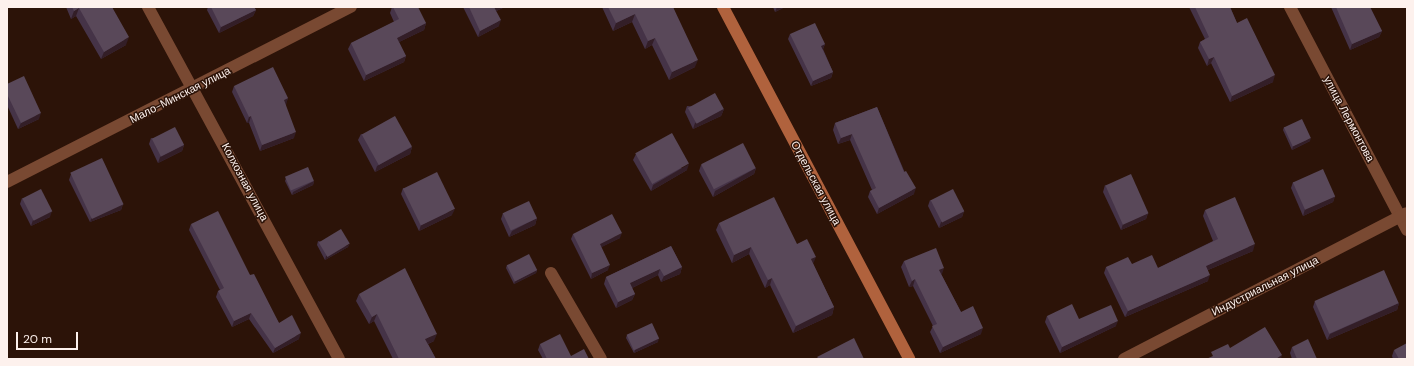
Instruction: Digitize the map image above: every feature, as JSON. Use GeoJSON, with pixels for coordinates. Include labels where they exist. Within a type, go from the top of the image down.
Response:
{"type":"FeatureCollection","features":[{"type":"Feature","properties":{"kind":"street","name":"Колхозная улица"},"geometry":{"type":"LineString","coordinates":[[148,7],[194,88],[339,359]]}},
{"type":"Feature","properties":{"kind":"street","name":"Мало-Минская улица"},"geometry":{"type":"LineString","coordinates":[[7,182],[351,7]]}},
{"type":"Feature","properties":{"kind":"street","name":"Отдельская улица"},"geometry":{"type":"LineString","coordinates":[[723,7],[909,359]]}},
{"type":"Feature","properties":{"kind":"street","name":"улица Лермонтова"},"geometry":{"type":"LineString","coordinates":[[1290,7],[1404,215],[1407,230]]}},
{"type":"Feature","properties":{"kind":"street","name":"Индустриальная улица"},"geometry":{"type":"LineString","coordinates":[[1124,359],[1404,215]]}},
{"type":"Feature","properties":{"kind":"street"},"geometry":{"type":"LineString","coordinates":[[550,273],[602,359]]}},
{"type":"Feature","properties":{"kind":"building"},"geometry":{"type":"Polygon","coordinates":[[[72,7],[112,7],[129,37],[104,52],[79,8],[74,11],[72,7]]]}},
{"type":"Feature","properties":{"kind":"building"},"geometry":{"type":"Polygon","coordinates":[[[211,7],[254,7],[256,10],[221,27],[211,7]]]}},
{"type":"Feature","properties":{"kind":"building"},"geometry":{"type":"Polygon","coordinates":[[[393,7],[418,7],[426,23],[397,38],[406,56],[366,75],[351,43],[399,19],[393,7]]]}},
{"type":"Feature","properties":{"kind":"building"},"geometry":{"type":"Polygon","coordinates":[[[469,7],[494,7],[501,20],[480,31],[469,7]]]}},
{"type":"Feature","properties":{"kind":"building"},"geometry":{"type":"Polygon","coordinates":[[[608,7],[673,7],[698,60],[672,72],[655,38],[648,41],[635,14],[616,23],[608,7]]]}},
{"type":"Feature","properties":{"kind":"building"},"geometry":{"type":"Polygon","coordinates":[[[1195,7],[1230,7],[1237,23],[1247,18],[1275,75],[1232,96],[1214,57],[1209,59],[1200,42],[1209,37],[1195,7]]]}},
{"type":"Feature","properties":{"kind":"building"},"geometry":{"type":"Polygon","coordinates":[[[1336,7],[1370,7],[1382,31],[1352,44],[1336,7]]]}},
{"type":"Feature","properties":{"kind":"building"},"geometry":{"type":"Polygon","coordinates":[[[815,23],[825,44],[821,46],[833,72],[813,81],[790,34],[815,23]]]}},
{"type":"Feature","properties":{"kind":"building"},"geometry":{"type":"Polygon","coordinates":[[[273,67],[288,98],[284,100],[296,132],[262,145],[251,116],[249,117],[234,86],[273,67]]]}},
{"type":"Feature","properties":{"kind":"building"},"geometry":{"type":"Polygon","coordinates":[[[24,76],[41,113],[21,123],[7,94],[7,84],[24,76]]]}},
{"type":"Feature","properties":{"kind":"building"},"geometry":{"type":"Polygon","coordinates":[[[715,93],[724,109],[697,124],[688,108],[715,93]]]}},
{"type":"Feature","properties":{"kind":"building"},"geometry":{"type":"Polygon","coordinates":[[[877,107],[904,172],[906,171],[916,188],[879,208],[870,191],[876,188],[852,134],[841,138],[835,123],[877,107]]]}},
{"type":"Feature","properties":{"kind":"building"},"geometry":{"type":"Polygon","coordinates":[[[395,116],[412,147],[379,165],[362,134],[395,116]]]}},
{"type":"Feature","properties":{"kind":"building"},"geometry":{"type":"Polygon","coordinates":[[[1302,119],[1311,138],[1293,146],[1284,127],[1302,119]]]}},
{"type":"Feature","properties":{"kind":"building"},"geometry":{"type":"Polygon","coordinates":[[[175,127],[184,145],[161,157],[152,139],[175,127]]]}},
{"type":"Feature","properties":{"kind":"building"},"geometry":{"type":"Polygon","coordinates":[[[672,133],[689,164],[652,184],[635,153],[672,133]]]}},
{"type":"Feature","properties":{"kind":"building"},"geometry":{"type":"Polygon","coordinates":[[[743,143],[756,168],[714,189],[701,164],[743,143]]]}},
{"type":"Feature","properties":{"kind":"building"},"geometry":{"type":"Polygon","coordinates":[[[102,158],[124,204],[92,219],[70,173],[102,158]]]}},
{"type":"Feature","properties":{"kind":"building"},"geometry":{"type":"Polygon","coordinates":[[[308,167],[314,181],[291,191],[285,177],[308,167]]]}},
{"type":"Feature","properties":{"kind":"building"},"geometry":{"type":"Polygon","coordinates":[[[1323,169],[1335,196],[1305,210],[1293,182],[1323,169]]]}},
{"type":"Feature","properties":{"kind":"building"},"geometry":{"type":"Polygon","coordinates":[[[437,172],[455,209],[421,226],[403,189],[437,172]]]}},
{"type":"Feature","properties":{"kind":"building"},"geometry":{"type":"Polygon","coordinates":[[[1131,174],[1148,213],[1123,225],[1105,185],[1131,174]]]}},
{"type":"Feature","properties":{"kind":"building"},"geometry":{"type":"Polygon","coordinates":[[[41,189],[52,211],[34,221],[22,199],[41,189]]]}},
{"type":"Feature","properties":{"kind":"building"},"geometry":{"type":"Polygon","coordinates":[[[953,189],[964,211],[942,223],[931,200],[953,189]]]}},
{"type":"Feature","properties":{"kind":"building"},"geometry":{"type":"Polygon","coordinates":[[[774,197],[797,244],[807,239],[816,257],[811,259],[834,307],[796,326],[772,278],[768,280],[751,247],[734,255],[719,223],[774,197]]]}},
{"type":"Feature","properties":{"kind":"building"},"geometry":{"type":"Polygon","coordinates":[[[1235,197],[1255,244],[1206,266],[1210,275],[1128,311],[1106,267],[1128,257],[1132,264],[1152,255],[1158,268],[1218,239],[1205,210],[1235,197]]]}},
{"type":"Feature","properties":{"kind":"building"},"geometry":{"type":"Polygon","coordinates":[[[529,201],[537,218],[511,230],[503,213],[529,201]]]}},
{"type":"Feature","properties":{"kind":"building"},"geometry":{"type":"Polygon","coordinates":[[[218,211],[250,275],[254,274],[279,323],[292,315],[301,333],[275,348],[251,313],[234,321],[218,291],[224,288],[191,224],[218,211]]]}},
{"type":"Feature","properties":{"kind":"building"},"geometry":{"type":"Polygon","coordinates":[[[612,214],[622,233],[600,244],[610,265],[592,273],[573,234],[612,214]]]}},
{"type":"Feature","properties":{"kind":"building"},"geometry":{"type":"Polygon","coordinates":[[[341,229],[350,244],[327,257],[319,242],[341,229]]]}},
{"type":"Feature","properties":{"kind":"building"},"geometry":{"type":"Polygon","coordinates":[[[671,246],[682,267],[664,276],[660,269],[630,283],[635,294],[618,302],[606,277],[671,246]]]}},
{"type":"Feature","properties":{"kind":"building"},"geometry":{"type":"Polygon","coordinates":[[[936,248],[944,268],[939,270],[961,312],[973,306],[983,328],[943,347],[932,326],[937,324],[915,279],[912,281],[904,261],[936,248]]]}},
{"type":"Feature","properties":{"kind":"building"},"geometry":{"type":"Polygon","coordinates":[[[529,254],[537,270],[515,281],[507,265],[529,254]]]}},
{"type":"Feature","properties":{"kind":"building"},"geometry":{"type":"Polygon","coordinates":[[[405,268],[437,334],[425,339],[436,359],[399,359],[377,314],[372,317],[359,294],[405,268]]]}},
{"type":"Feature","properties":{"kind":"building"},"geometry":{"type":"Polygon","coordinates":[[[1384,270],[1399,303],[1329,334],[1315,301],[1384,270]]]}},
{"type":"Feature","properties":{"kind":"building"},"geometry":{"type":"Polygon","coordinates":[[[1072,304],[1079,319],[1111,305],[1118,321],[1062,347],[1047,316],[1072,304]]]}},
{"type":"Feature","properties":{"kind":"building"},"geometry":{"type":"Polygon","coordinates":[[[652,323],[659,338],[634,350],[627,335],[652,323]]]}},
{"type":"Feature","properties":{"kind":"building"},"geometry":{"type":"Polygon","coordinates":[[[1265,327],[1282,355],[1276,359],[1206,359],[1213,356],[1211,352],[1228,344],[1230,348],[1265,327]]]}},
{"type":"Feature","properties":{"kind":"building"},"geometry":{"type":"Polygon","coordinates":[[[560,334],[571,356],[584,349],[589,359],[547,359],[540,344],[560,334]]]}},
{"type":"Feature","properties":{"kind":"building"},"geometry":{"type":"Polygon","coordinates":[[[854,338],[864,359],[819,359],[817,357],[854,338]]]}},
{"type":"Feature","properties":{"kind":"building"},"geometry":{"type":"Polygon","coordinates":[[[1308,339],[1317,359],[1297,359],[1292,347],[1308,339]]]}},
{"type":"Feature","properties":{"kind":"building"},"geometry":{"type":"Polygon","coordinates":[[[1407,343],[1407,359],[1399,359],[1394,350],[1407,343]]]}}]}
